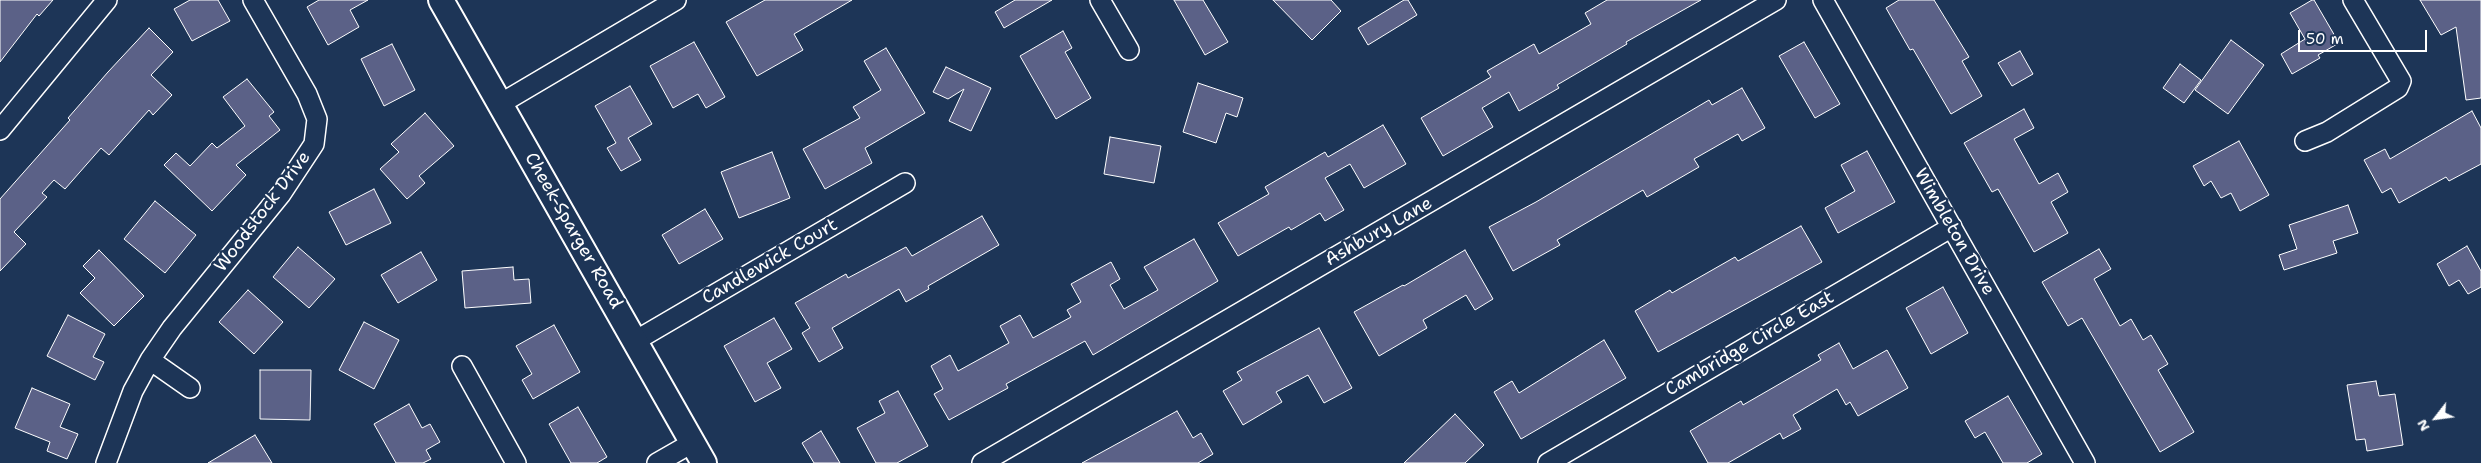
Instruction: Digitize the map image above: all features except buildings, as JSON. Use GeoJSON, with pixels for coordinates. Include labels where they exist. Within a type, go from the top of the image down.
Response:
{"type":"FeatureCollection","features":[{"type":"Feature","properties":{"kind":"main road","name":"Cheek-Sparger Road"},"geometry":{"type":"LineString","coordinates":[[441,0],[704,463]]}},
{"type":"Feature","properties":{"kind":"street"},"geometry":{"type":"LineString","coordinates":[[0,130],[107,0]]}},
{"type":"Feature","properties":{"kind":"street","name":"Woodstock Drive"},"geometry":{"type":"LineString","coordinates":[[106,463],[134,391],[150,360],[172,328],[281,194],[314,144],[317,119],[306,94],[253,0]]}},
{"type":"Feature","properties":{"kind":"street"},"geometry":{"type":"LineString","coordinates":[[500,104],[676,0]]}},
{"type":"Feature","properties":{"kind":"street"},"geometry":{"type":"LineString","coordinates":[[1100,0],[1129,50]]}},
{"type":"Feature","properties":{"kind":"street","name":"Ashbury Lane"},"geometry":{"type":"LineString","coordinates":[[982,463],[1776,0]]}},
{"type":"Feature","properties":{"kind":"street","name":"Wimbleton Drive"},"geometry":{"type":"LineString","coordinates":[[1823,0],[2085,463]]}},
{"type":"Feature","properties":{"kind":"street"},"geometry":{"type":"LineString","coordinates":[[2305,142],[2327,132],[2398,88],[2401,81],[2353,0]]}},
{"type":"Feature","properties":{"kind":"street","name":"Candlewick Court"},"geometry":{"type":"LineString","coordinates":[[635,341],[905,183]]}},
{"type":"Feature","properties":{"kind":"street","name":"Cambridge Circle East"},"geometry":{"type":"LineString","coordinates":[[1548,463],[1952,228]]}},
{"type":"Feature","properties":{"kind":"street"},"geometry":{"type":"LineString","coordinates":[[150,360],[190,388]]}},
{"type":"Feature","properties":{"kind":"street"},"geometry":{"type":"LineString","coordinates":[[462,366],[516,463]]}},
{"type":"Feature","properties":{"kind":"street"},"geometry":{"type":"LineString","coordinates":[[657,463],[692,443]]}}]}
